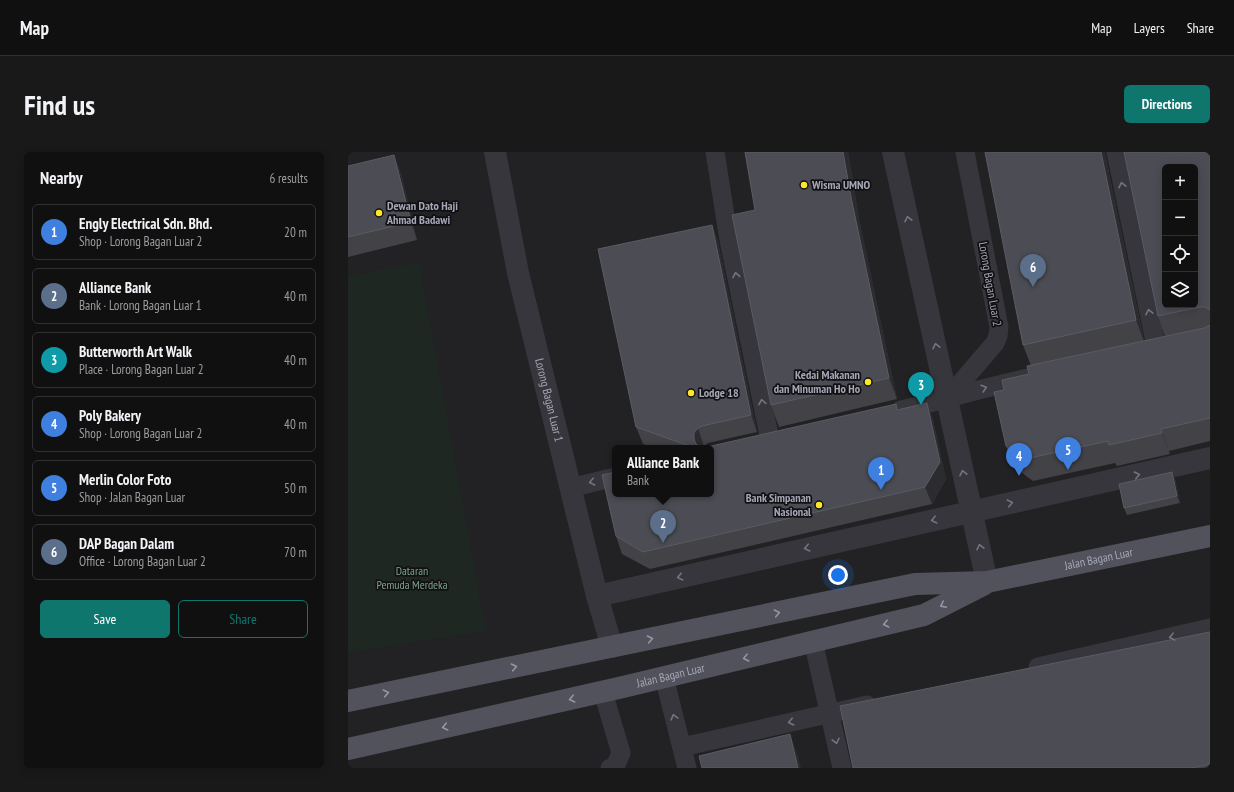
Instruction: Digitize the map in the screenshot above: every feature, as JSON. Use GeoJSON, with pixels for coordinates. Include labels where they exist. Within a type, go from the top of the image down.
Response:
{"type":"FeatureCollection","features":[{"type":"Feature","properties":{"kind":"main road","name":"Jalan Bagan Luar"},"geometry":{"type":"LineString","coordinates":[[348,701],[915,584],[987,582],[1210,536]]}},
{"type":"Feature","properties":{"kind":"main road","name":"Jalan Bagan Luar"},"geometry":{"type":"LineString","coordinates":[[348,749],[664,678],[924,615],[987,582]]}},
{"type":"Feature","properties":{"kind":"street","name":"Lorong Bagan Luar 1"},"geometry":{"type":"LineString","coordinates":[[495,152],[518,273],[597,596],[612,646]]}},
{"type":"Feature","properties":{"kind":"street"},"geometry":{"type":"LineString","coordinates":[[893,152],[987,582]]}},
{"type":"Feature","properties":{"kind":"street"},"geometry":{"type":"LineString","coordinates":[[597,596],[1210,458]]}},
{"type":"Feature","properties":{"kind":"lane"},"geometry":{"type":"LineString","coordinates":[[715,152],[729,240],[770,440]]}},
{"type":"Feature","properties":{"kind":"lane","name":"Lorong Bagan Luar 2"},"geometry":{"type":"LineString","coordinates":[[947,399],[995,342],[998,336],[999,328],[965,152]]}},
{"type":"Feature","properties":{"kind":"lane"},"geometry":{"type":"LineString","coordinates":[[1116,152],[1157,351]]}},
{"type":"Feature","properties":{"kind":"lane"},"geometry":{"type":"LineString","coordinates":[[883,414],[947,399],[992,386],[1044,375]]}},
{"type":"Feature","properties":{"kind":"lane"},"geometry":{"type":"LineString","coordinates":[[570,488],[612,478]]}},
{"type":"Feature","properties":{"kind":"lane"},"geometry":{"type":"LineString","coordinates":[[1024,670],[1210,628]]}},
{"type":"Feature","properties":{"kind":"lane"},"geometry":{"type":"LineString","coordinates":[[813,641],[842,768]]}},
{"type":"Feature","properties":{"kind":"lane"},"geometry":{"type":"LineString","coordinates":[[664,678],[687,768]]}},
{"type":"Feature","properties":{"kind":"lane"},"geometry":{"type":"LineString","coordinates":[[603,692],[621,753],[615,767],[610,768]]}},
{"type":"Feature","properties":{"kind":"lane"},"geometry":{"type":"LineString","coordinates":[[682,747],[884,701]]}},
{"type":"Feature","properties":{"kind":"shaded area"},"geometry":{"type":"Polygon","coordinates":[[[348,152],[1210,152],[1210,768],[348,768],[348,152]]]}},
{"type":"Feature","properties":{"kind":"green space","name":"Dataran Pemuda Merdeka"},"geometry":{"type":"Polygon","coordinates":[[[419,261],[486,631],[348,653],[348,277],[419,261]]]}},
{"type":"Feature","properties":{"kind":"building"},"geometry":{"type":"Polygon","coordinates":[[[745,152],[843,152],[889,378],[771,405],[732,215],[755,210],[745,152]]]}},
{"type":"Feature","properties":{"kind":"building"},"geometry":{"type":"Polygon","coordinates":[[[985,152],[1101,152],[1136,320],[1023,345],[985,152]]]}},
{"type":"Feature","properties":{"kind":"building"},"geometry":{"type":"Polygon","coordinates":[[[1124,152],[1210,152],[1210,310],[1205,307],[1198,307],[1198,164],[1162,164],[1162,308],[1195,308],[1158,316],[1124,152]]]}},
{"type":"Feature","properties":{"kind":"building","name":"Dewan Dato Haji Ahmad Badawi"},"geometry":{"type":"Polygon","coordinates":[[[394,155],[411,222],[348,237],[348,166],[394,155]]]}},
{"type":"Feature","properties":{"kind":"building"},"geometry":{"type":"Polygon","coordinates":[[[712,225],[751,415],[698,428],[694,433],[694,439],[698,445],[687,445],[636,427],[598,249],[712,225]]]}},
{"type":"Feature","properties":{"kind":"building"},"geometry":{"type":"Polygon","coordinates":[[[1210,325],[1210,418],[1161,429],[1162,433],[1109,445],[1108,441],[1025,459],[1006,446],[994,392],[1004,390],[1002,380],[1029,374],[1027,366],[1204,328],[1210,325]]]}},
{"type":"Feature","properties":{"kind":"building"},"geometry":{"type":"Polygon","coordinates":[[[927,403],[940,462],[925,487],[643,552],[616,536],[602,475],[612,473],[612,497],[714,497],[714,445],[896,404],[897,410],[927,403]]]}},
{"type":"Feature","properties":{"kind":"building"},"geometry":{"type":"Polygon","coordinates":[[[1172,472],[1177,496],[1124,508],[1119,484],[1172,472]]]}},
{"type":"Feature","properties":{"kind":"building"},"geometry":{"type":"Polygon","coordinates":[[[1210,632],[1210,764],[1192,768],[853,768],[840,706],[1210,632]]]}},
{"type":"Feature","properties":{"kind":"building"},"geometry":{"type":"Polygon","coordinates":[[[790,734],[798,768],[702,768],[699,756],[790,734]]]}},
{"type":"Feature","properties":{"kind":"place","name":"Wisma UMNO"},"geometry":{"type":"Point","coordinates":[804,185]}},
{"type":"Feature","properties":{"kind":"place","name":"Dewan Dato Haji Ahmad Badawi"},"geometry":{"type":"Point","coordinates":[379,213]}},
{"type":"Feature","properties":{"kind":"place","name":"DAP Bagan Dalam"},"geometry":{"type":"Point","coordinates":[1033,287]}},
{"type":"Feature","properties":{"kind":"place","name":"Kedai Makanan dan Minuman Ho Ho"},"geometry":{"type":"Point","coordinates":[868,382]}},
{"type":"Feature","properties":{"kind":"place","name":"Lodge 18"},"geometry":{"type":"Point","coordinates":[691,393]}},
{"type":"Feature","properties":{"kind":"place","name":"Butterworth Art Walk"},"geometry":{"type":"Point","coordinates":[921,405]}},
{"type":"Feature","properties":{"kind":"place","name":"Merlin Color Foto"},"geometry":{"type":"Point","coordinates":[1068,470]}},
{"type":"Feature","properties":{"kind":"place","name":"Poly Bakery"},"geometry":{"type":"Point","coordinates":[1019,476]}},
{"type":"Feature","properties":{"kind":"place","name":"Engly Electrical Sdn. Bhd."},"geometry":{"type":"Point","coordinates":[881,490]}},
{"type":"Feature","properties":{"kind":"place","name":"Bank Simpanan Nasional"},"geometry":{"type":"Point","coordinates":[819,505]}},
{"type":"Feature","properties":{"kind":"place","name":"Alliance Bank"},"geometry":{"type":"Point","coordinates":[663,543]}}]}
